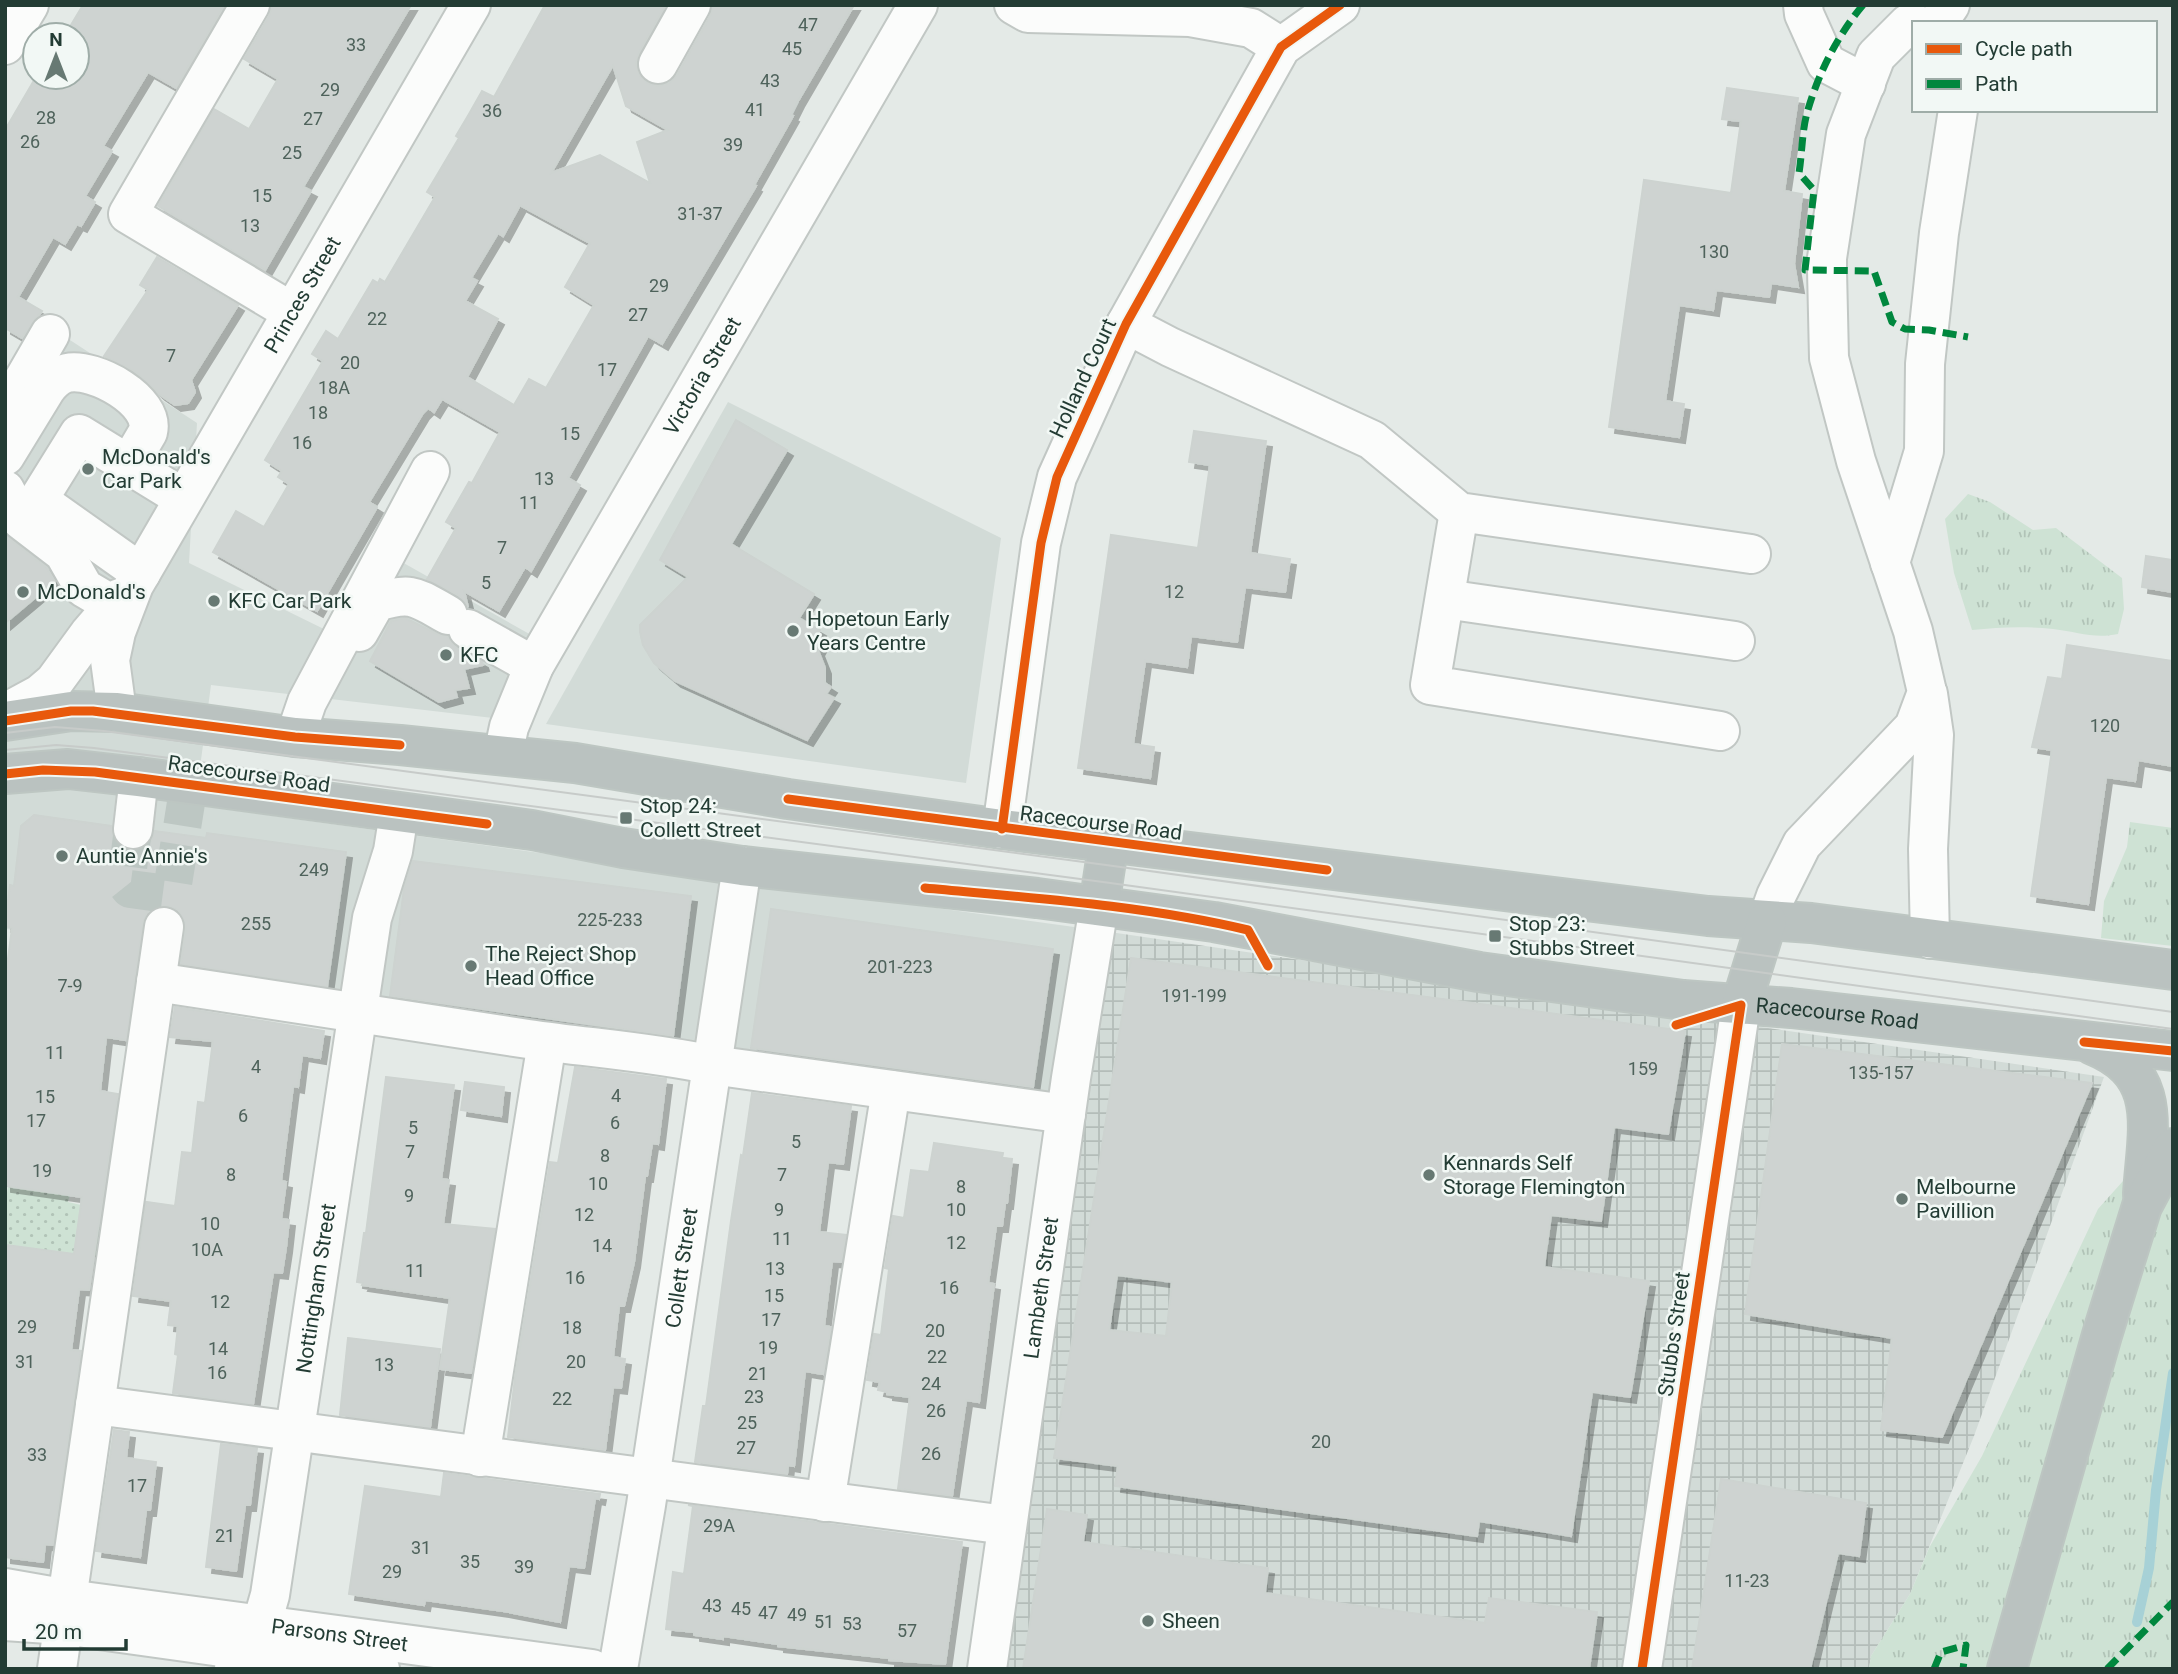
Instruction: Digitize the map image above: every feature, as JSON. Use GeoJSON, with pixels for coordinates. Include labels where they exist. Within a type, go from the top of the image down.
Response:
{"type":"FeatureCollection","features":[{"type":"Feature","properties":{"kind":"highway","name":"Racecourse Road"},"geometry":{"type":"LineString","coordinates":[[5,721],[71,711],[117,712],[308,738],[575,763],[788,799],[1002,829],[1708,916],[1811,923],[2173,971]]}},
{"type":"Feature","properties":{"kind":"highway","name":"Racecourse Road"},"geometry":{"type":"LineString","coordinates":[[5,774],[68,769],[139,777],[532,830],[623,848],[741,866],[1099,906],[1214,922],[1479,972],[1683,1000],[1791,1008],[2173,1051]]}},
{"type":"Feature","properties":{"kind":"highway"},"geometry":{"type":"LineString","coordinates":[[1099,906],[1109,841]]}},
{"type":"Feature","properties":{"kind":"highway","name":"Stubbs Street"},"geometry":{"type":"LineString","coordinates":[[1741,1005],[1767,921]]}},
{"type":"Feature","properties":{"kind":"highway"},"geometry":{"type":"LineString","coordinates":[[2007,1669],[2160,1141],[2147,1112],[2144,1093],[2134,1073],[2113,1053],[2084,1042]]}},
{"type":"Feature","properties":{"kind":"street"},"geometry":{"type":"LineString","coordinates":[[5,45],[29,5]]}},
{"type":"Feature","properties":{"kind":"street"},"geometry":{"type":"LineString","coordinates":[[250,5],[128,214],[292,312]]}},
{"type":"Feature","properties":{"kind":"street","name":"Princes Street"},"geometry":{"type":"LineString","coordinates":[[5,713],[40,694],[54,682],[119,593],[183,498],[471,5]]}},
{"type":"Feature","properties":{"kind":"street"},"geometry":{"type":"LineString","coordinates":[[657,64],[691,5]]}},
{"type":"Feature","properties":{"kind":"street","name":"Victoria Street"},"geometry":{"type":"LineString","coordinates":[[503,755],[509,727],[534,666],[918,5]]}},
{"type":"Feature","properties":{"kind":"street"},"geometry":{"type":"LineString","coordinates":[[1014,5],[1028,13],[1189,17],[1251,28],[1281,47]]}},
{"type":"Feature","properties":{"kind":"street","name":"Holland Court"},"geometry":{"type":"LineString","coordinates":[[1002,829],[1041,543],[1057,477],[1126,324],[1281,47],[1340,5]]}},
{"type":"Feature","properties":{"kind":"street"},"geometry":{"type":"LineString","coordinates":[[1804,5],[1804,15],[1826,63],[1866,85]]}},
{"type":"Feature","properties":{"kind":"street"},"geometry":{"type":"LineString","coordinates":[[1912,23],[1908,24],[1876,56],[1846,134],[1827,258],[1829,358],[1856,461],[1913,631],[1934,735],[1928,849],[1930,939]]}},
{"type":"Feature","properties":{"kind":"street"},"geometry":{"type":"LineString","coordinates":[[1891,563],[1924,451],[1925,364],[1939,233],[1958,112]]}},
{"type":"Feature","properties":{"kind":"street"},"geometry":{"type":"LineString","coordinates":[[1126,324],[1372,440],[1459,512],[1751,554]]}},
{"type":"Feature","properties":{"kind":"street"},"geometry":{"type":"LineString","coordinates":[[5,412],[50,334]]}},
{"type":"Feature","properties":{"kind":"street"},"geometry":{"type":"LineString","coordinates":[[5,456],[46,388],[58,376],[74,372],[105,380],[133,397],[147,416],[149,427],[135,455]]}},
{"type":"Feature","properties":{"kind":"street"},"geometry":{"type":"LineString","coordinates":[[14,499],[79,434],[135,455],[183,498]]}},
{"type":"Feature","properties":{"kind":"street"},"geometry":{"type":"LineString","coordinates":[[308,738],[307,702],[430,471]]}},
{"type":"Feature","properties":{"kind":"street"},"geometry":{"type":"LineString","coordinates":[[14,499],[119,593]]}},
{"type":"Feature","properties":{"kind":"street"},"geometry":{"type":"LineString","coordinates":[[14,499],[27,525],[119,593]]}},
{"type":"Feature","properties":{"kind":"street"},"geometry":{"type":"LineString","coordinates":[[1459,512],[1430,685],[1720,731]]}},
{"type":"Feature","properties":{"kind":"street","name":"Princes Street"},"geometry":{"type":"LineString","coordinates":[[117,712],[110,660],[119,593]]}},
{"type":"Feature","properties":{"kind":"street"},"geometry":{"type":"LineString","coordinates":[[308,738],[376,602],[400,595],[417,597],[534,666]]}},
{"type":"Feature","properties":{"kind":"street"},"geometry":{"type":"LineString","coordinates":[[1445,599],[1735,641]]}},
{"type":"Feature","properties":{"kind":"street"},"geometry":{"type":"LineString","coordinates":[[1767,921],[1776,896],[1802,844],[1914,727],[1927,692]]}},
{"type":"Feature","properties":{"kind":"street"},"geometry":{"type":"LineString","coordinates":[[5,788],[17,779],[43,770]]}},
{"type":"Feature","properties":{"kind":"street"},"geometry":{"type":"LineString","coordinates":[[133,829],[139,777]]}},
{"type":"Feature","properties":{"kind":"street","name":"Nottingham Street"},"geometry":{"type":"LineString","coordinates":[[244,1647],[270,1595],[372,918],[393,851],[386,811]]}},
{"type":"Feature","properties":{"kind":"street","name":"Collett Street"},"geometry":{"type":"LineString","coordinates":[[618,1669],[650,1478],[741,866]]}},
{"type":"Feature","properties":{"kind":"street","name":"Lambeth Street"},"geometry":{"type":"LineString","coordinates":[[987,1669],[1066,1114],[1099,906]]}},
{"type":"Feature","properties":{"kind":"street"},"geometry":{"type":"LineString","coordinates":[[57,1669],[164,927]]}},
{"type":"Feature","properties":{"kind":"street"},"geometry":{"type":"LineString","coordinates":[[156,982],[547,1042],[673,1057],[712,1065],[1066,1114]]}},
{"type":"Feature","properties":{"kind":"street","name":"Stubbs Street"},"geometry":{"type":"LineString","coordinates":[[1642,1669],[1741,1005]]}},
{"type":"Feature","properties":{"kind":"street"},"geometry":{"type":"LineString","coordinates":[[480,1457],[547,1042]]}},
{"type":"Feature","properties":{"kind":"street"},"geometry":{"type":"LineString","coordinates":[[825,1503],[891,1090]]}},
{"type":"Feature","properties":{"kind":"street"},"geometry":{"type":"LineString","coordinates":[[95,1405],[1006,1525]]}},
{"type":"Feature","properties":{"kind":"street","name":"Parsons Street"},"geometry":{"type":"LineString","coordinates":[[5,1588],[66,1612],[244,1647],[380,1669]]}},
{"type":"Feature","properties":{"kind":"street","name":"Parsons Street"},"geometry":{"type":"LineString","coordinates":[[5,1621],[66,1612]]}},
{"type":"Feature","properties":{"kind":"street","name":"Parsons Street"},"geometry":{"type":"LineString","coordinates":[[244,1647],[592,1669]]}},
{"type":"Feature","properties":{"kind":"shaded area"},"geometry":{"type":"Polygon","coordinates":[[[47,325],[197,423],[189,563],[330,632],[377,548],[549,645],[510,720],[211,685],[195,805],[1096,930],[1066,1114],[156,982],[161,946],[5,929],[5,404],[47,325]]]}},
{"type":"Feature","properties":{"kind":"shaded area","name":"Hopetoun Early Years Centre"},"geometry":{"type":"Polygon","coordinates":[[[728,402],[1001,538],[966,783],[546,724],[728,402]]]}},
{"type":"Feature","properties":{"kind":"shaded area"},"geometry":{"type":"Polygon","coordinates":[[[1096,930],[2104,1077],[1974,1436],[1910,1594],[1871,1656],[1869,1669],[987,1669],[1096,930]]]}},
{"type":"Feature","properties":{"kind":"green space"},"geometry":{"type":"Polygon","coordinates":[[[1968,494],[1990,502],[2033,530],[2056,528],[2122,578],[2124,609],[2118,634],[2093,635],[2032,627],[1972,630],[1954,573],[1945,519],[1968,494]]]}},
{"type":"Feature","properties":{"kind":"green space"},"geometry":{"type":"Polygon","coordinates":[[[2130,822],[2173,828],[2173,946],[2101,938],[2104,901],[2127,847],[2130,822]]]}},
{"type":"Feature","properties":{"kind":"green space"},"geometry":{"type":"Polygon","coordinates":[[[2173,1125],[2173,1669],[1869,1669],[1871,1656],[1910,1594],[1929,1548],[1982,1456],[2098,1209],[2173,1125]]]}},
{"type":"Feature","properties":{"kind":"green space"},"geometry":{"type":"Polygon","coordinates":[[[8,1187],[70,1195],[68,1202],[81,1205],[78,1224],[114,1229],[110,1259],[5,1245],[5,1204],[8,1187]]]}},
{"type":"Feature","properties":{"kind":"building"},"geometry":{"type":"Polygon","coordinates":[[[83,5],[225,5],[176,88],[148,72],[103,146],[112,151],[85,196],[95,202],[81,226],[77,224],[65,244],[53,237],[18,297],[42,311],[22,338],[5,328],[5,130],[28,91],[91,91],[91,21],[73,21],[83,5]]]}},
{"type":"Feature","properties":{"kind":"building"},"geometry":{"type":"Polygon","coordinates":[[[272,5],[411,5],[303,187],[311,191],[265,270],[158,206],[214,109],[249,129],[278,79],[244,59],[269,16],[272,5]]]}},
{"type":"Feature","properties":{"kind":"building"},"geometry":{"type":"Polygon","coordinates":[[[545,5],[666,5],[639,53],[636,64],[640,76],[648,83],[658,86],[669,83],[677,75],[710,16],[713,5],[854,5],[798,101],[791,115],[793,116],[754,185],[756,186],[662,344],[648,336],[568,478],[580,485],[531,571],[525,567],[499,611],[464,591],[468,607],[459,596],[427,579],[456,528],[446,522],[469,482],[472,483],[500,432],[442,399],[434,412],[428,408],[423,413],[369,502],[377,507],[317,611],[213,552],[236,511],[264,527],[289,484],[278,477],[282,471],[265,460],[323,361],[312,354],[326,331],[338,339],[373,280],[378,283],[380,279],[385,282],[435,197],[427,192],[459,138],[456,136],[482,91],[494,97],[545,5]],[[613,65],[551,173],[600,155],[650,183],[637,142],[668,130],[626,106],[613,65]],[[520,205],[503,236],[498,233],[471,278],[477,281],[465,301],[498,319],[467,377],[514,405],[529,379],[546,388],[594,305],[565,287],[590,243],[520,205]]]}},
{"type":"Feature","properties":{"kind":"building"},"geometry":{"type":"Polygon","coordinates":[[[1727,88],[1798,98],[1784,191],[1802,194],[1794,264],[1798,287],[1771,283],[1769,297],[1716,290],[1713,310],[1679,305],[1665,401],[1684,404],[1679,437],[1609,427],[1644,180],[1731,193],[1741,121],[1722,119],[1727,88]]]}},
{"type":"Feature","properties":{"kind":"building"},"geometry":{"type":"Polygon","coordinates":[[[157,257],[238,305],[191,380],[195,392],[188,403],[175,405],[134,371],[104,356],[148,290],[140,285],[157,257]]]}},
{"type":"Feature","properties":{"kind":"building"},"geometry":{"type":"Polygon","coordinates":[[[736,420],[787,450],[731,544],[814,594],[799,618],[820,630],[816,637],[823,641],[818,650],[825,668],[825,683],[831,687],[826,694],[834,698],[807,740],[675,681],[654,663],[643,645],[640,632],[640,625],[688,577],[660,560],[736,420]]]}},
{"type":"Feature","properties":{"kind":"building"},"geometry":{"type":"Polygon","coordinates":[[[1194,431],[1266,441],[1250,553],[1290,559],[1285,592],[1245,587],[1237,642],[1191,636],[1187,667],[1145,661],[1133,744],[1154,747],[1150,778],[1078,768],[1111,535],[1198,548],[1210,465],[1189,462],[1194,431]]]}},
{"type":"Feature","properties":{"kind":"building","name":"McDonald's"},"geometry":{"type":"Polygon","coordinates":[[[5,535],[47,568],[55,581],[5,623],[5,535]]]}},
{"type":"Feature","properties":{"kind":"building"},"geometry":{"type":"Polygon","coordinates":[[[2146,556],[2173,560],[2173,592],[2142,587],[2146,556]]]}},
{"type":"Feature","properties":{"kind":"building"},"geometry":{"type":"Polygon","coordinates":[[[405,618],[448,637],[457,648],[482,662],[483,665],[464,669],[469,688],[455,690],[457,697],[439,702],[370,661],[391,621],[405,618]]]}},
{"type":"Feature","properties":{"kind":"building"},"geometry":{"type":"Polygon","coordinates":[[[2067,645],[2173,661],[2173,766],[2138,760],[2135,781],[2106,777],[2088,904],[2031,896],[2052,750],[2032,747],[2048,677],[2062,679],[2067,645]]]}},
{"type":"Feature","properties":{"kind":"building"},"geometry":{"type":"Polygon","coordinates":[[[34,815],[111,826],[113,838],[119,846],[130,851],[142,849],[151,841],[155,831],[206,838],[207,833],[346,852],[327,987],[181,964],[186,929],[178,910],[168,906],[157,907],[147,913],[143,923],[126,1040],[106,1037],[100,1091],[118,1094],[89,1290],[79,1289],[71,1350],[81,1351],[53,1545],[45,1544],[43,1562],[5,1557],[5,1245],[74,1254],[82,1197],[5,1186],[5,982],[12,928],[5,926],[10,885],[14,886],[21,826],[34,815]]]}},
{"type":"Feature","properties":{"kind":"building"},"geometry":{"type":"Polygon","coordinates":[[[413,861],[691,896],[673,1036],[390,996],[404,889],[413,861]]]}},
{"type":"Feature","properties":{"kind":"building"},"geometry":{"type":"Polygon","coordinates":[[[771,909],[1053,949],[1033,1087],[751,1048],[771,909]]]}},
{"type":"Feature","properties":{"kind":"building"},"geometry":{"type":"Polygon","coordinates":[[[1131,958],[1685,1031],[1668,1134],[1614,1127],[1601,1221],[1551,1215],[1544,1267],[1649,1281],[1630,1397],[1592,1392],[1571,1536],[1479,1521],[1477,1536],[1115,1486],[1118,1466],[1054,1458],[1131,958]],[[1117,1275],[1109,1330],[1166,1336],[1172,1282],[1117,1275]]]}},
{"type":"Feature","properties":{"kind":"building"},"geometry":{"type":"Polygon","coordinates":[[[175,1007],[324,1031],[320,1058],[302,1055],[298,1087],[293,1086],[281,1181],[286,1182],[281,1219],[289,1220],[286,1247],[282,1273],[273,1272],[253,1404],[173,1393],[178,1355],[175,1354],[178,1326],[168,1325],[171,1301],[133,1296],[146,1202],[175,1206],[182,1152],[192,1153],[198,1102],[205,1103],[213,1041],[170,1037],[175,1007]]]}},
{"type":"Feature","properties":{"kind":"building","name":"Melbourne Pavillion"},"geometry":{"type":"Polygon","coordinates":[[[1782,1044],[2092,1083],[1942,1437],[1881,1430],[1892,1338],[1745,1314],[1782,1044]]]}},
{"type":"Feature","properties":{"kind":"building"},"geometry":{"type":"Polygon","coordinates":[[[575,1067],[666,1079],[658,1144],[652,1143],[645,1176],[634,1262],[624,1306],[619,1306],[613,1357],[625,1359],[621,1388],[613,1387],[605,1450],[508,1437],[550,1162],[558,1163],[575,1067]]]}},
{"type":"Feature","properties":{"kind":"building"},"geometry":{"type":"Polygon","coordinates":[[[386,1077],[454,1085],[441,1179],[449,1180],[443,1224],[495,1229],[471,1373],[440,1369],[450,1298],[362,1285],[363,1283],[357,1282],[386,1077]]]}},
{"type":"Feature","properties":{"kind":"building"},"geometry":{"type":"Polygon","coordinates":[[[465,1082],[504,1087],[501,1116],[461,1110],[465,1082]]]}},
{"type":"Feature","properties":{"kind":"building"},"geometry":{"type":"Polygon","coordinates":[[[752,1093],[851,1106],[843,1164],[828,1162],[819,1232],[846,1235],[841,1262],[832,1261],[824,1326],[831,1327],[823,1374],[805,1371],[794,1466],[788,1465],[787,1474],[695,1462],[703,1406],[706,1406],[731,1221],[752,1093]]]}},
{"type":"Feature","properties":{"kind":"building"},"geometry":{"type":"Polygon","coordinates":[[[934,1143],[1003,1153],[1002,1158],[1012,1159],[1007,1203],[1002,1226],[996,1226],[988,1283],[994,1284],[979,1402],[966,1400],[952,1496],[898,1489],[910,1397],[887,1394],[878,1390],[880,1382],[867,1380],[874,1334],[881,1335],[889,1269],[885,1268],[893,1216],[904,1218],[911,1170],[929,1172],[934,1143]]]}},
{"type":"Feature","properties":{"kind":"building"},"geometry":{"type":"Polygon","coordinates":[[[348,1338],[440,1349],[430,1427],[340,1415],[348,1338]]]}},
{"type":"Feature","properties":{"kind":"building"},"geometry":{"type":"Polygon","coordinates":[[[114,1430],[129,1432],[126,1458],[156,1462],[140,1557],[96,1551],[114,1430]]]}},
{"type":"Feature","properties":{"kind":"building"},"geometry":{"type":"Polygon","coordinates":[[[221,1444],[257,1448],[250,1505],[245,1505],[236,1571],[206,1567],[221,1444]]]}},
{"type":"Feature","properties":{"kind":"building"},"geometry":{"type":"Polygon","coordinates":[[[444,1473],[600,1494],[599,1499],[595,1498],[584,1568],[569,1566],[560,1622],[425,1600],[424,1605],[349,1594],[365,1486],[441,1497],[444,1473]]]}},
{"type":"Feature","properties":{"kind":"building"},"geometry":{"type":"Polygon","coordinates":[[[1721,1479],[1866,1503],[1859,1556],[1838,1553],[1810,1669],[1692,1669],[1721,1479]]]}},
{"type":"Feature","properties":{"kind":"building"},"geometry":{"type":"Polygon","coordinates":[[[688,1505],[962,1542],[945,1664],[889,1660],[666,1629],[673,1572],[684,1574],[693,1506],[688,1505]]]}},
{"type":"Feature","properties":{"kind":"building"},"geometry":{"type":"Polygon","coordinates":[[[1047,1509],[1087,1515],[1083,1542],[1268,1568],[1265,1593],[1485,1623],[1489,1598],[1597,1612],[1589,1669],[1023,1669],[1047,1509]]]}},
{"type":"Feature","properties":{"kind":"waterway"},"geometry":{"type":"LineString","coordinates":[[2137,1622],[2149,1568],[2156,1490],[2173,1373]]}},
{"type":"Feature","properties":{"kind":"tunnel"},"geometry":{"type":"LineString","coordinates":[[133,829],[126,884],[130,889],[168,894],[172,890],[189,784]]}},
{"type":"Feature","properties":{"kind":"tram line"},"geometry":{"type":"LineString","coordinates":[[5,733],[55,727],[104,731],[2173,1012]]}},
{"type":"Feature","properties":{"kind":"tram line"},"geometry":{"type":"LineString","coordinates":[[5,750],[56,745],[94,748],[1103,882],[2173,1029]]}},
{"type":"Feature","properties":{"kind":"marked path"},"geometry":{"type":"LineString","coordinates":[[1863,5],[1829,56],[1811,98],[1805,120],[1799,173],[1814,190],[1805,270],[1874,271],[1892,322],[1905,329],[1968,337]]}},
{"type":"Feature","properties":{"kind":"marked path"},"geometry":{"type":"LineString","coordinates":[[2107,1669],[2173,1602]]}},
{"type":"Feature","properties":{"kind":"marked path"},"geometry":{"type":"LineString","coordinates":[[1934,1669],[1941,1652],[1966,1645],[1963,1669]]}},
{"type":"Feature","properties":{"kind":"cycle path"},"geometry":{"type":"LineString","coordinates":[[1002,829],[1041,543],[1057,477],[1126,324],[1281,47],[1340,5]]}},
{"type":"Feature","properties":{"kind":"cycle path"},"geometry":{"type":"LineString","coordinates":[[5,721],[71,711],[93,711],[295,737],[400,745]]}},
{"type":"Feature","properties":{"kind":"cycle path"},"geometry":{"type":"LineString","coordinates":[[5,774],[43,770],[95,772],[487,824]]}},
{"type":"Feature","properties":{"kind":"cycle path"},"geometry":{"type":"LineString","coordinates":[[788,799],[1327,870]]}},
{"type":"Feature","properties":{"kind":"cycle path"},"geometry":{"type":"LineString","coordinates":[[925,888],[1127,908],[1248,930],[1268,966]]}},
{"type":"Feature","properties":{"kind":"cycle path"},"geometry":{"type":"LineString","coordinates":[[1642,1669],[1741,1005],[1676,1025]]}},
{"type":"Feature","properties":{"kind":"cycle path"},"geometry":{"type":"LineString","coordinates":[[2084,1042],[2173,1051]]}},
{"type":"Feature","properties":{"kind":"place","name":"McDonald's Car Park"},"geometry":{"type":"Point","coordinates":[88,469]}},
{"type":"Feature","properties":{"kind":"place","name":"McDonald's"},"geometry":{"type":"Point","coordinates":[23,592]}},
{"type":"Feature","properties":{"kind":"place","name":"KFC Car Park"},"geometry":{"type":"Point","coordinates":[214,601]}},
{"type":"Feature","properties":{"kind":"place","name":"Hopetoun Early Years Centre"},"geometry":{"type":"Point","coordinates":[793,631]}},
{"type":"Feature","properties":{"kind":"place","name":"KFC"},"geometry":{"type":"Point","coordinates":[446,655]}},
{"type":"Feature","properties":{"kind":"place","name":"Stop 24: Collett Street"},"geometry":{"type":"Point","coordinates":[626,818]}},
{"type":"Feature","properties":{"kind":"place","name":"Auntie Annie's"},"geometry":{"type":"Point","coordinates":[62,856]}},
{"type":"Feature","properties":{"kind":"place","name":"Stop 23: Stubbs Street"},"geometry":{"type":"Point","coordinates":[1495,936]}},
{"type":"Feature","properties":{"kind":"place","name":"The Reject Shop Head Office"},"geometry":{"type":"Point","coordinates":[471,966]}},
{"type":"Feature","properties":{"kind":"place","name":"Kennards Self Storage Flemington"},"geometry":{"type":"Point","coordinates":[1429,1175]}},
{"type":"Feature","properties":{"kind":"place","name":"Melbourne Pavillion"},"geometry":{"type":"Point","coordinates":[1902,1199]}},
{"type":"Feature","properties":{"kind":"place","name":"Sheen"},"geometry":{"type":"Point","coordinates":[1148,1621]}}]}
